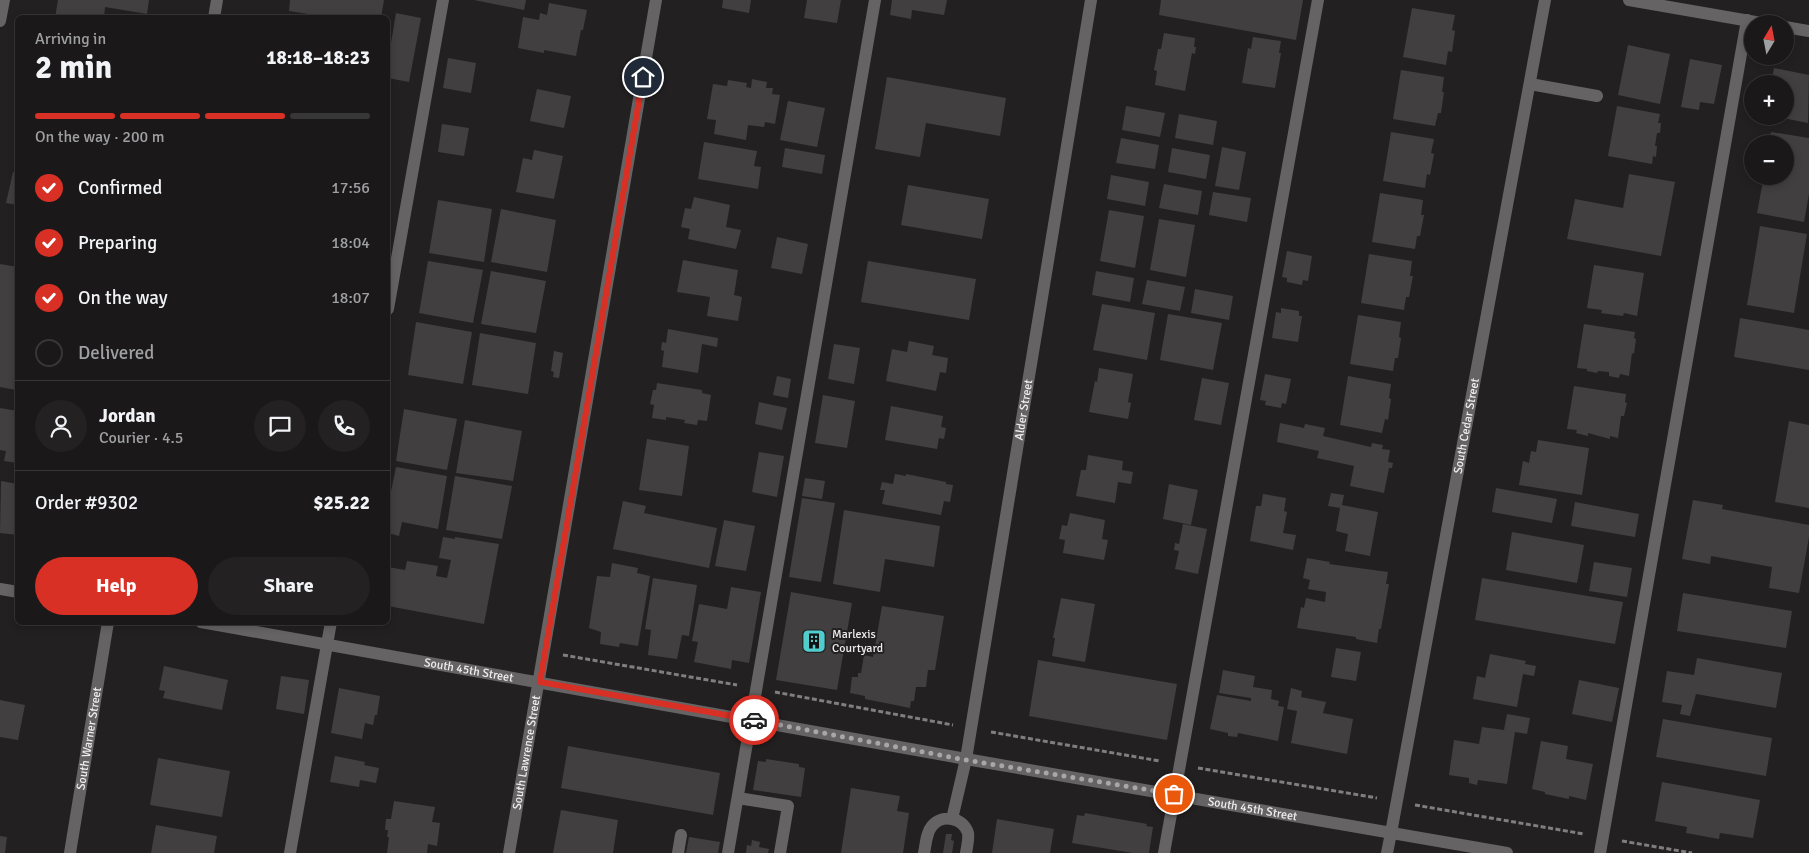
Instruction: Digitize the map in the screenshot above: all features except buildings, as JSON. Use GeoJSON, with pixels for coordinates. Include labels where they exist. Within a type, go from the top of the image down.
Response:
{"type":"FeatureCollection","features":[{"type":"Feature","properties":{"kind":"street"},"geometry":{"type":"LineString","coordinates":[[0,20],[4,0]]}},
{"type":"Feature","properties":{"kind":"street"},"geometry":{"type":"LineString","coordinates":[[214,15],[217,0]]}},
{"type":"Feature","properties":{"kind":"street"},"geometry":{"type":"LineString","coordinates":[[390,298],[443,0]]}},
{"type":"Feature","properties":{"kind":"street","name":"South Lawrence Street"},"geometry":{"type":"LineString","coordinates":[[510,853],[656,0]]}},
{"type":"Feature","properties":{"kind":"street"},"geometry":{"type":"LineString","coordinates":[[728,853],[758,689],[875,0]]}},
{"type":"Feature","properties":{"kind":"street","name":"Alder Street"},"geometry":{"type":"LineString","coordinates":[[952,819],[966,760],[1091,0]]}},
{"type":"Feature","properties":{"kind":"street"},"geometry":{"type":"LineString","coordinates":[[1164,853],[1318,0]]}},
{"type":"Feature","properties":{"kind":"street","name":"South Cedar Street"},"geometry":{"type":"LineString","coordinates":[[1387,853],[1545,0]]}},
{"type":"Feature","properties":{"kind":"street"},"geometry":{"type":"LineString","coordinates":[[1629,0],[1744,19]]}},
{"type":"Feature","properties":{"kind":"street"},"geometry":{"type":"LineString","coordinates":[[1794,28],[1809,31]]}},
{"type":"Feature","properties":{"kind":"street"},"geometry":{"type":"LineString","coordinates":[[1600,853],[1744,37]]}},
{"type":"Feature","properties":{"kind":"street"},"geometry":{"type":"LineString","coordinates":[[1530,84],[1597,96]]}},
{"type":"Feature","properties":{"kind":"street"},"geometry":{"type":"LineString","coordinates":[[0,589],[15,592]]}},
{"type":"Feature","properties":{"kind":"street","name":"South Warner Street"},"geometry":{"type":"LineString","coordinates":[[70,853],[108,625]]}},
{"type":"Feature","properties":{"kind":"street","name":"South 45th Street"},"geometry":{"type":"LineString","coordinates":[[217,625],[966,760],[1174,794],[1507,853]]}},
{"type":"Feature","properties":{"kind":"street"},"geometry":{"type":"LineString","coordinates":[[290,853],[330,625]]}},
{"type":"Feature","properties":{"kind":"street"},"geometry":{"type":"LineString","coordinates":[[738,798],[788,806],[780,853]]}},
{"type":"Feature","properties":{"kind":"street"},"geometry":{"type":"LineString","coordinates":[[924,853],[930,827],[937,821],[946,818],[963,825],[968,833],[966,853]]}},
{"type":"Feature","properties":{"kind":"street"},"geometry":{"type":"LineString","coordinates":[[678,853],[681,836]]}},
{"type":"Feature","properties":{"kind":"path"},"geometry":{"type":"LineString","coordinates":[[545,652],[1179,765],[1692,853]]}},
{"type":"Feature","properties":{"kind":"way so far"},"geometry":{"type":"LineString","coordinates":[[754,720],[966,760],[1174,794]]}},
{"type":"Feature","properties":{"kind":"place","name":"Marlexis Courtyard"},"geometry":{"type":"Point","coordinates":[814,641]}},
{"type":"Feature","properties":{"kind":"route"},"geometry":{"type":"LineString","coordinates":[[643,77],[540,682],[754,720]]}}]}
